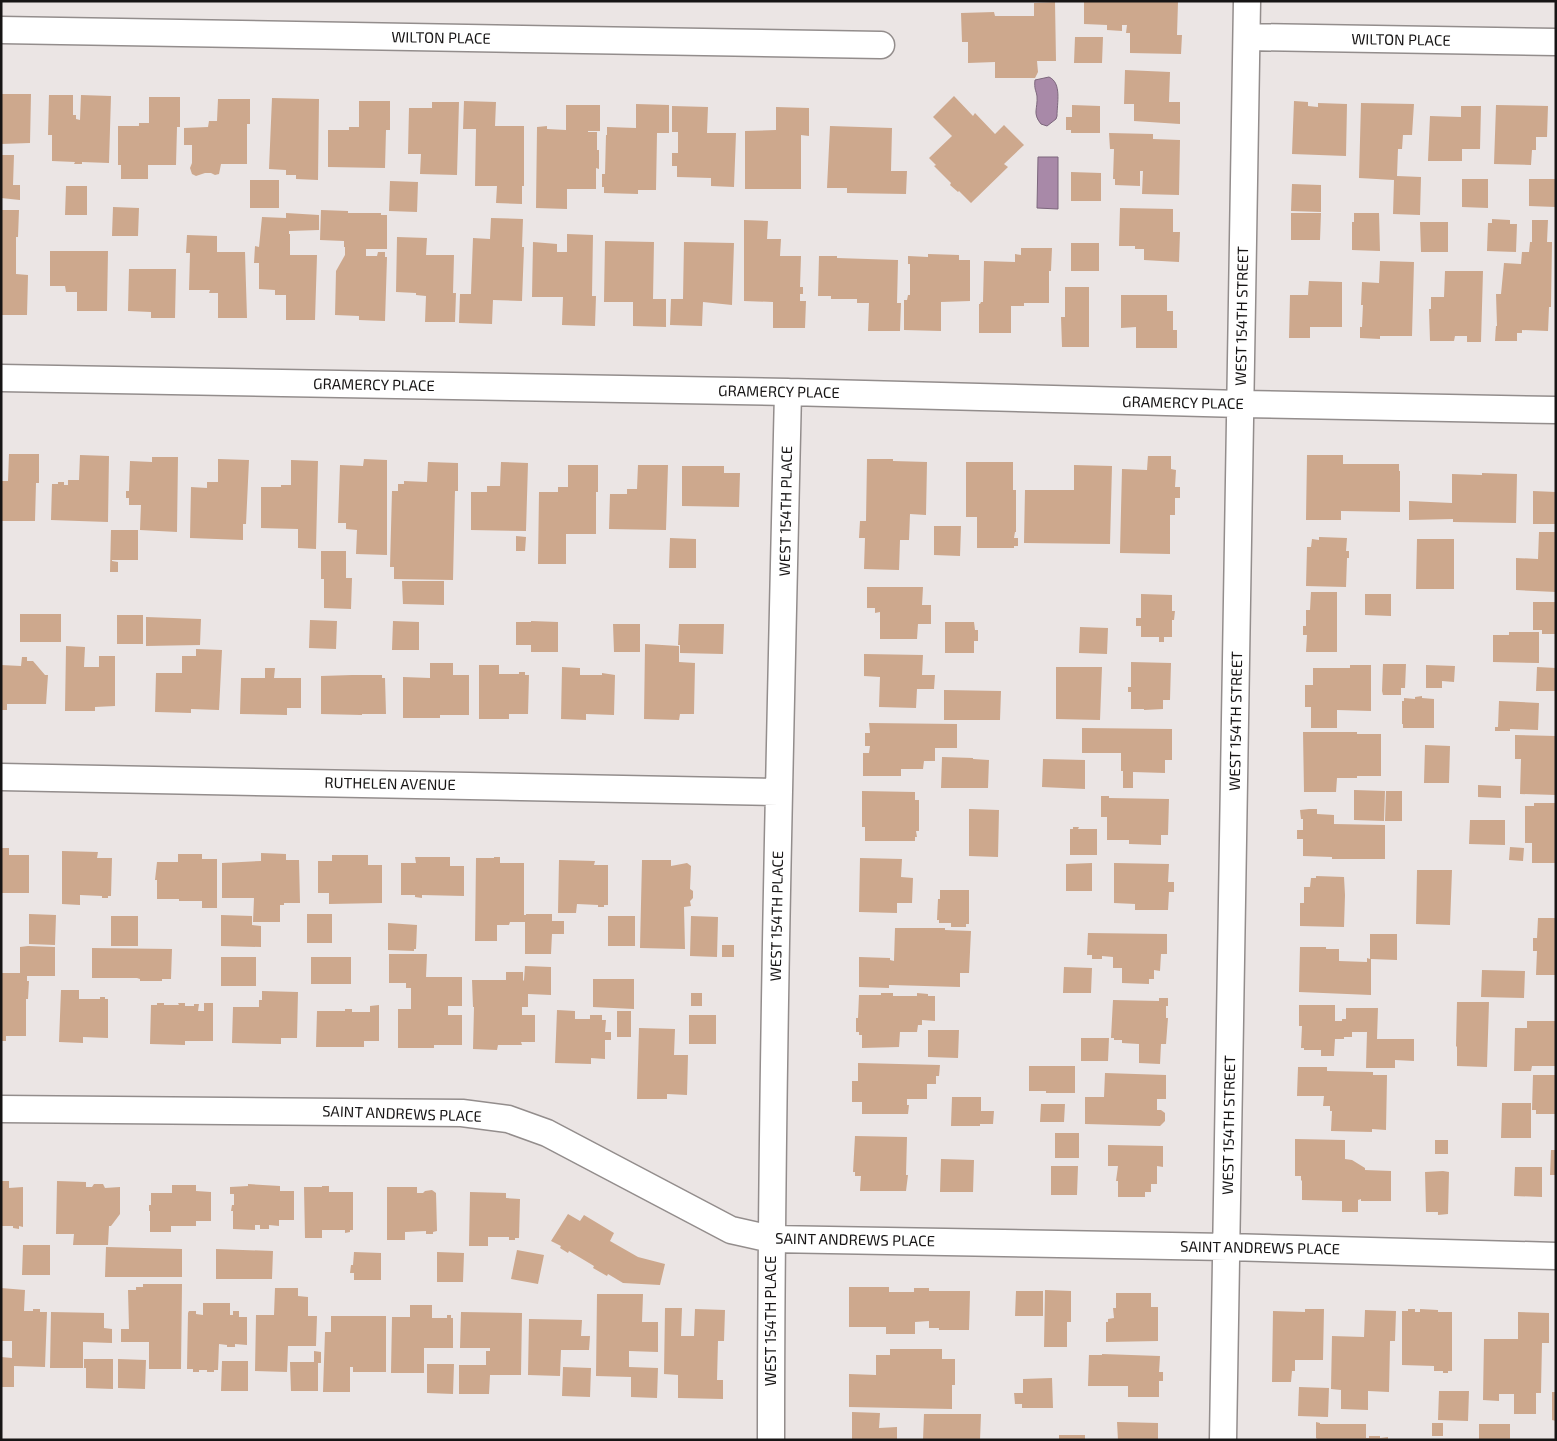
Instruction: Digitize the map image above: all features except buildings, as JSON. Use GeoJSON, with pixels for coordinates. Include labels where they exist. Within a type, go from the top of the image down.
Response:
{"type":"FeatureCollection","features":[{"type":"Feature","properties":{"kind":"street","name":"WEST 154TH STREET"},"geometry":{"type":"LineString","coordinates":[[1223,1440],[1248,1]]}},
{"type":"Feature","properties":{"kind":"street","name":"WILTON PLACE"},"geometry":{"type":"LineString","coordinates":[[1,30],[881,45]]}},
{"type":"Feature","properties":{"kind":"street","name":"WILTON PLACE"},"geometry":{"type":"LineString","coordinates":[[1247,37],[1556,42]]}},
{"type":"Feature","properties":{"kind":"street","name":"GRAMERCY PLACE"},"geometry":{"type":"LineString","coordinates":[[1,378],[788,392],[1556,410]]}},
{"type":"Feature","properties":{"kind":"street","name":"WEST 154TH PLACE"},"geometry":{"type":"LineString","coordinates":[[771,1440],[771,1239],[788,392]]}},
{"type":"Feature","properties":{"kind":"street","name":"RUTHELEN AVENUE"},"geometry":{"type":"LineString","coordinates":[[1,777],[779,792]]}},
{"type":"Feature","properties":{"kind":"street","name":"SAINT ANDREWS PLACE"},"geometry":{"type":"LineString","coordinates":[[1,1109],[462,1113],[508,1119],[547,1133],[731,1230],[771,1239],[1227,1247],[1556,1256]]}},
{"type":"Feature","properties":{"kind":"shaded area"},"geometry":{"type":"Polygon","coordinates":[[[1049,77],[1056,84],[1058,100],[1056,119],[1047,126],[1041,124],[1037,117],[1035,80],[1049,77]]]}},
{"type":"Feature","properties":{"kind":"shaded area"},"geometry":{"type":"Polygon","coordinates":[[[1038,157],[1058,157],[1058,209],[1037,208],[1038,157]]]}}]}
